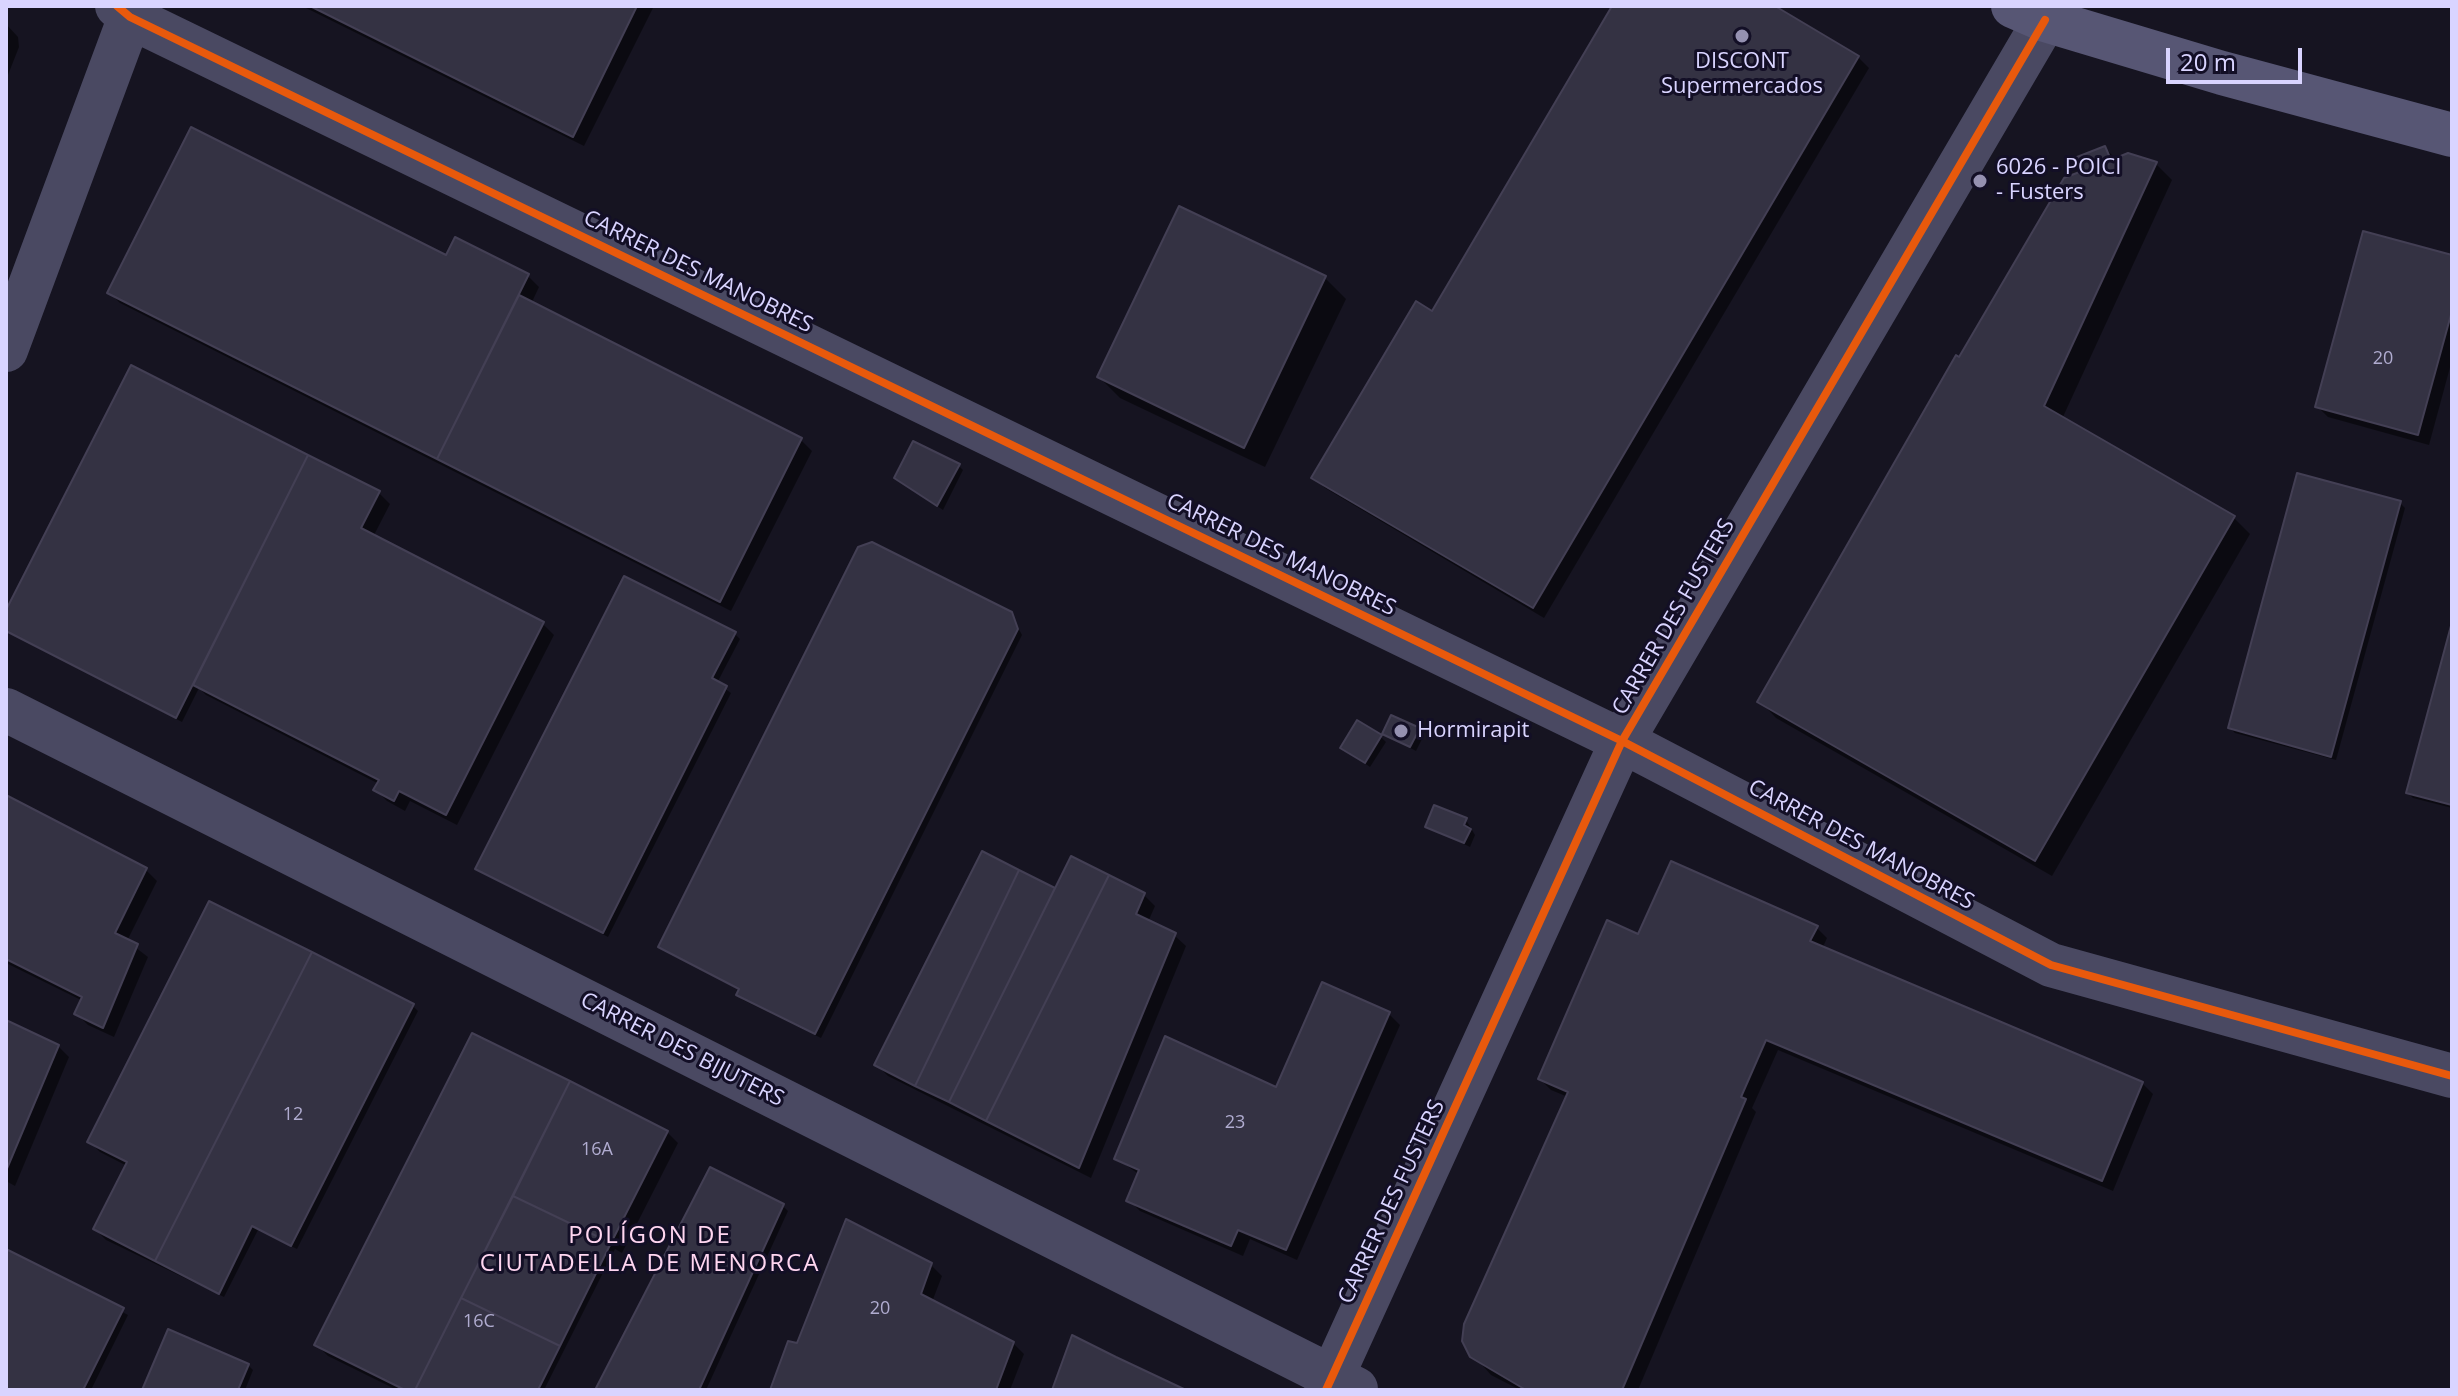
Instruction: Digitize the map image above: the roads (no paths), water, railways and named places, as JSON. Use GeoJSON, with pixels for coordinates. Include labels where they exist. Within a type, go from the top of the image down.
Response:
{"type":"FeatureCollection","features":[{"type":"Feature","properties":{"kind":"street"},"geometry":{"type":"LineString","coordinates":[[6,350],[127,10]]}},
{"type":"Feature","properties":{"kind":"street","name":"CARRER DES MANOBRES"},"geometry":{"type":"LineString","coordinates":[[127,10],[1622,741],[2051,965],[2452,1076]]}},
{"type":"Feature","properties":{"kind":"street"},"geometry":{"type":"LineString","coordinates":[[2029,13],[2452,135]]}},
{"type":"Feature","properties":{"kind":"street","name":"CARRER DES FUSTERS"},"geometry":{"type":"LineString","coordinates":[[1339,1385],[1622,741],[2029,13]]}},
{"type":"Feature","properties":{"kind":"street","name":"CARRER DES BIJUTERS"},"geometry":{"type":"LineString","coordinates":[[6,710],[1339,1385]]}},
{"type":"Feature","properties":{"kind":"place","name":"DISCONT Supermercados"},"geometry":{"type":"Point","coordinates":[1742,36]}},
{"type":"Feature","properties":{"kind":"place","name":"6026 - POICI - Fusters"},"geometry":{"type":"Point","coordinates":[1980,181]}},
{"type":"Feature","properties":{"kind":"place","name":"Hormirapit"},"geometry":{"type":"Point","coordinates":[1401,731]}},
{"type":"Feature","properties":{"kind":"district","name":"POLÍGON DE CIUTADELLA DE MENORCA"},"geometry":{"type":"Point","coordinates":[650,1250]}}]}
